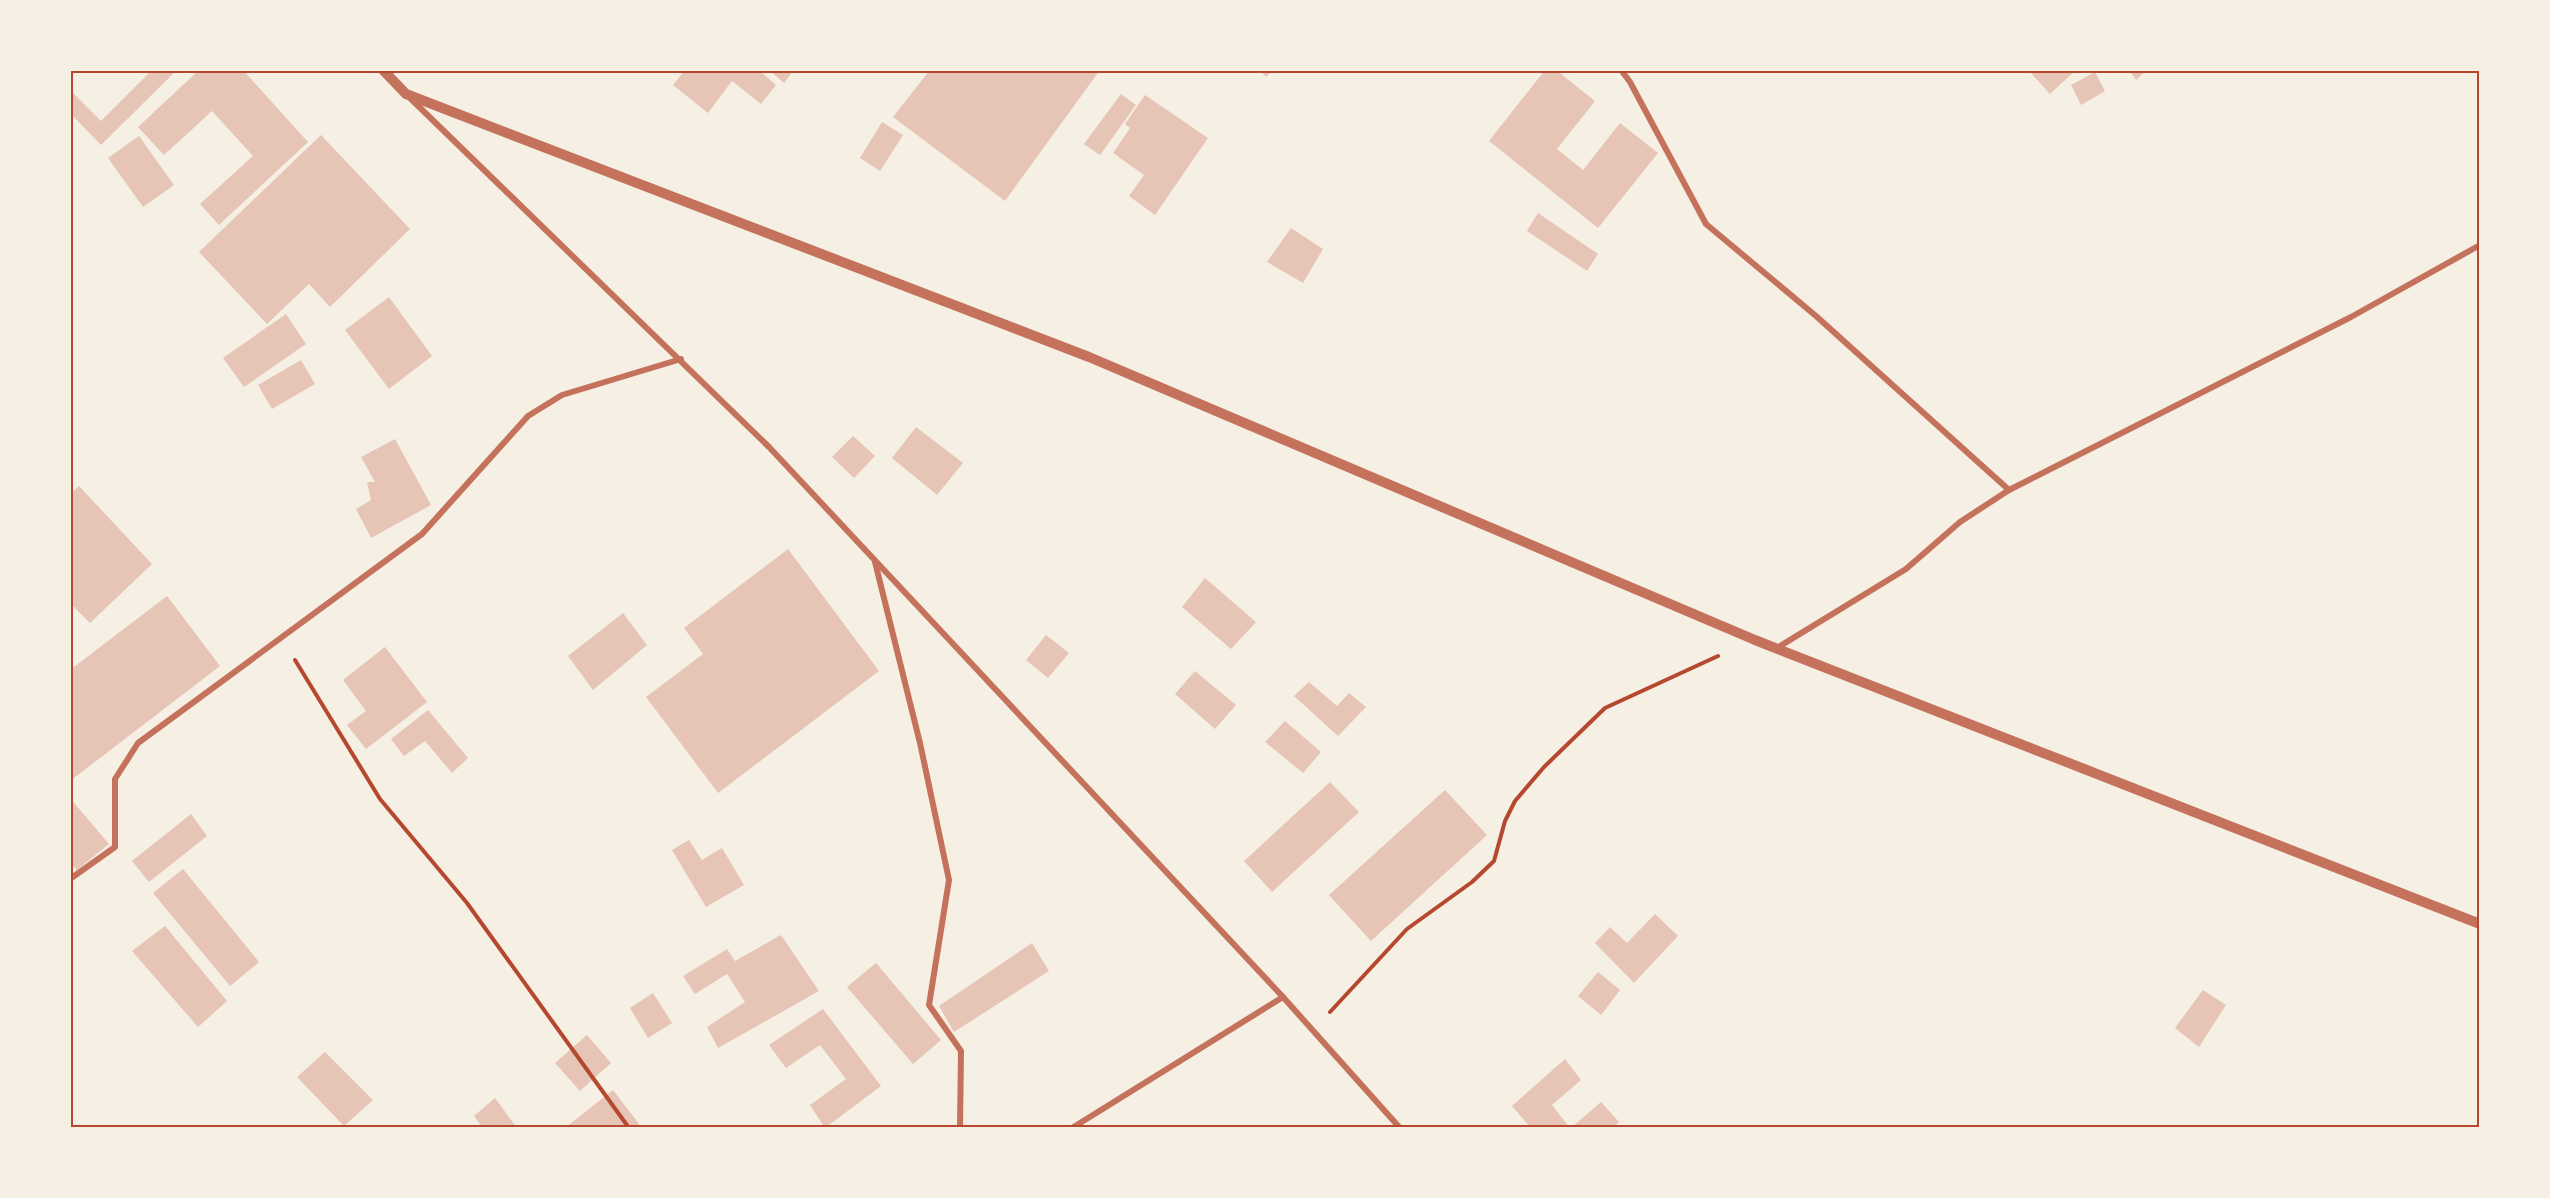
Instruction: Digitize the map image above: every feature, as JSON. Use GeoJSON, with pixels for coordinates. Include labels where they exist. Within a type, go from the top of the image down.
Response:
{"type":"FeatureCollection","features":[{"type":"Feature","properties":{"kind":"street"},"geometry":{"type":"LineString","coordinates":[[384,70],[769,447],[1283,997],[1400,1128]]}},
{"type":"Feature","properties":{"kind":"street"},"geometry":{"type":"LineString","coordinates":[[1621,70],[1630,82],[1706,224],[1816,316],[2009,490]]}},
{"type":"Feature","properties":{"kind":"street"},"geometry":{"type":"LineString","coordinates":[[406,94],[1089,357],[1755,640],[2480,924]]}},
{"type":"Feature","properties":{"kind":"street"},"geometry":{"type":"LineString","coordinates":[[1777,648],[1906,569],[1960,522],[2009,490],[2351,317],[2480,245]]}},
{"type":"Feature","properties":{"kind":"street"},"geometry":{"type":"LineString","coordinates":[[70,879],[115,847],[116,779],[138,743],[422,534],[528,416],[562,395],[681,359]]}},
{"type":"Feature","properties":{"kind":"street"},"geometry":{"type":"LineString","coordinates":[[875,561],[920,743],[949,880],[929,1005],[961,1051],[960,1128]]}},
{"type":"Feature","properties":{"kind":"street"},"geometry":{"type":"LineString","coordinates":[[1072,1128],[1283,997]]}},
{"type":"Feature","properties":{"kind":"path"},"geometry":{"type":"LineString","coordinates":[[277,639],[303,669],[380,799],[467,903],[629,1128]]}},
{"type":"Feature","properties":{"kind":"path"},"geometry":{"type":"LineString","coordinates":[[1313,1030],[1407,929],[1472,882],[1494,861],[1505,821],[1515,801],[1544,768],[1605,708],[1755,640]]}},
{"type":"Feature","properties":{"kind":"building"},"geometry":{"type":"Polygon","coordinates":[[[152,70],[177,70],[101,145],[70,113],[70,90],[101,121],[152,70]]]}},
{"type":"Feature","properties":{"kind":"building"},"geometry":{"type":"Polygon","coordinates":[[[199,70],[243,70],[308,142],[219,225],[200,204],[253,156],[212,111],[164,155],[138,127],[199,70]]]}},
{"type":"Feature","properties":{"kind":"building"},"geometry":{"type":"Polygon","coordinates":[[[685,70],[759,70],[776,85],[761,104],[732,81],[708,113],[673,85],[685,70]]]}},
{"type":"Feature","properties":{"kind":"building"},"geometry":{"type":"Polygon","coordinates":[[[769,70],[794,70],[784,83],[769,70]]]}},
{"type":"Feature","properties":{"kind":"building"},"geometry":{"type":"Polygon","coordinates":[[[930,70],[1100,70],[1005,201],[893,117],[930,70]]]}},
{"type":"Feature","properties":{"kind":"building"},"geometry":{"type":"Polygon","coordinates":[[[1260,70],[1273,70],[1266,77],[1260,70]]]}},
{"type":"Feature","properties":{"kind":"building"},"geometry":{"type":"Polygon","coordinates":[[[1545,70],[1556,70],[1595,101],[1557,149],[1583,170],[1620,123],[1658,153],[1598,228],[1489,141],[1545,70]]]}},
{"type":"Feature","properties":{"kind":"building"},"geometry":{"type":"Polygon","coordinates":[[[2028,70],[2076,70],[2050,94],[2028,70]]]}},
{"type":"Feature","properties":{"kind":"building"},"geometry":{"type":"Polygon","coordinates":[[[2129,70],[2147,70],[2136,80],[2129,70]]]}},
{"type":"Feature","properties":{"kind":"building"},"geometry":{"type":"Polygon","coordinates":[[[2095,72],[2105,91],[2081,105],[2071,85],[2095,72]]]}},
{"type":"Feature","properties":{"kind":"building"},"geometry":{"type":"Polygon","coordinates":[[[1121,94],[1136,105],[1100,155],[1084,144],[1121,94]]]}},
{"type":"Feature","properties":{"kind":"building"},"geometry":{"type":"Polygon","coordinates":[[[1145,95],[1208,138],[1155,215],[1129,196],[1144,175],[1113,153],[1130,128],[1125,124],[1145,95]]]}},
{"type":"Feature","properties":{"kind":"building"},"geometry":{"type":"Polygon","coordinates":[[[882,122],[903,135],[880,171],[860,158],[882,122]]]}},
{"type":"Feature","properties":{"kind":"building"},"geometry":{"type":"Polygon","coordinates":[[[321,135],[410,229],[330,307],[309,284],[267,324],[199,252],[321,135]]]}},
{"type":"Feature","properties":{"kind":"building"},"geometry":{"type":"Polygon","coordinates":[[[139,136],[174,185],[143,207],[108,158],[139,136]]]}},
{"type":"Feature","properties":{"kind":"building"},"geometry":{"type":"Polygon","coordinates":[[[1538,213],[1598,254],[1587,271],[1527,231],[1538,213]]]}},
{"type":"Feature","properties":{"kind":"building"},"geometry":{"type":"Polygon","coordinates":[[[1291,228],[1323,249],[1303,283],[1267,262],[1291,228]]]}},
{"type":"Feature","properties":{"kind":"building"},"geometry":{"type":"Polygon","coordinates":[[[389,297],[432,356],[389,389],[345,330],[389,297]]]}},
{"type":"Feature","properties":{"kind":"building"},"geometry":{"type":"Polygon","coordinates":[[[286,314],[306,344],[244,387],[223,358],[286,314]]]}},
{"type":"Feature","properties":{"kind":"building"},"geometry":{"type":"Polygon","coordinates":[[[301,360],[315,384],[272,409],[258,385],[301,360]]]}},
{"type":"Feature","properties":{"kind":"building"},"geometry":{"type":"Polygon","coordinates":[[[916,427],[963,463],[937,495],[892,458],[916,427]]]}},
{"type":"Feature","properties":{"kind":"building"},"geometry":{"type":"Polygon","coordinates":[[[853,436],[875,456],[854,478],[832,457],[853,436]]]}},
{"type":"Feature","properties":{"kind":"building"},"geometry":{"type":"Polygon","coordinates":[[[395,439],[431,505],[371,538],[356,509],[371,500],[367,482],[375,482],[361,457],[395,439]]]}},
{"type":"Feature","properties":{"kind":"building"},"geometry":{"type":"Polygon","coordinates":[[[79,486],[152,564],[90,623],[70,603],[70,494],[79,486]]]}},
{"type":"Feature","properties":{"kind":"building"},"geometry":{"type":"Polygon","coordinates":[[[788,549],[879,671],[718,793],[646,697],[703,654],[684,628],[788,549]]]}},
{"type":"Feature","properties":{"kind":"building"},"geometry":{"type":"Polygon","coordinates":[[[1205,578],[1256,622],[1231,649],[1182,607],[1205,578]]]}},
{"type":"Feature","properties":{"kind":"building"},"geometry":{"type":"Polygon","coordinates":[[[167,596],[220,666],[70,781],[70,670],[167,596]]]}},
{"type":"Feature","properties":{"kind":"building"},"geometry":{"type":"Polygon","coordinates":[[[623,613],[647,645],[593,690],[568,656],[623,613]]]}},
{"type":"Feature","properties":{"kind":"building"},"geometry":{"type":"Polygon","coordinates":[[[1046,635],[1069,653],[1048,678],[1026,660],[1046,635]]]}},
{"type":"Feature","properties":{"kind":"building"},"geometry":{"type":"Polygon","coordinates":[[[385,647],[427,702],[366,749],[347,725],[366,711],[343,680],[385,647]]]}},
{"type":"Feature","properties":{"kind":"building"},"geometry":{"type":"Polygon","coordinates":[[[1195,671],[1236,705],[1215,729],[1175,694],[1195,671]]]}},
{"type":"Feature","properties":{"kind":"building"},"geometry":{"type":"Polygon","coordinates":[[[1309,682],[1337,706],[1349,693],[1366,707],[1338,736],[1294,696],[1309,682]]]}},
{"type":"Feature","properties":{"kind":"building"},"geometry":{"type":"Polygon","coordinates":[[[428,710],[468,758],[452,773],[425,741],[404,756],[391,739],[428,710]]]}},
{"type":"Feature","properties":{"kind":"building"},"geometry":{"type":"Polygon","coordinates":[[[1285,721],[1321,752],[1303,773],[1265,742],[1285,721]]]}},
{"type":"Feature","properties":{"kind":"building"},"geometry":{"type":"Polygon","coordinates":[[[1330,782],[1359,812],[1272,892],[1244,861],[1330,782]]]}},
{"type":"Feature","properties":{"kind":"building"},"geometry":{"type":"Polygon","coordinates":[[[1445,790],[1487,835],[1371,941],[1329,895],[1445,790]]]}},
{"type":"Feature","properties":{"kind":"building"},"geometry":{"type":"Polygon","coordinates":[[[70,798],[109,844],[77,870],[70,863],[70,798]]]}},
{"type":"Feature","properties":{"kind":"building"},"geometry":{"type":"Polygon","coordinates":[[[191,814],[207,836],[149,882],[132,861],[191,814]]]}},
{"type":"Feature","properties":{"kind":"building"},"geometry":{"type":"Polygon","coordinates":[[[689,840],[702,860],[722,848],[744,885],[706,907],[672,850],[689,840]]]}},
{"type":"Feature","properties":{"kind":"building"},"geometry":{"type":"Polygon","coordinates":[[[183,869],[259,962],[230,986],[153,893],[183,869]]]}},
{"type":"Feature","properties":{"kind":"building"},"geometry":{"type":"Polygon","coordinates":[[[1655,914],[1678,936],[1634,983],[1595,943],[1610,927],[1627,943],[1655,914]]]}},
{"type":"Feature","properties":{"kind":"building"},"geometry":{"type":"Polygon","coordinates":[[[165,926],[227,1001],[198,1027],[132,951],[165,926]]]}},
{"type":"Feature","properties":{"kind":"building"},"geometry":{"type":"Polygon","coordinates":[[[781,935],[819,991],[718,1048],[707,1027],[745,1002],[727,974],[695,994],[683,976],[727,949],[735,961],[781,935]]]}},
{"type":"Feature","properties":{"kind":"building"},"geometry":{"type":"Polygon","coordinates":[[[1032,943],[1049,971],[954,1032],[939,1006],[1032,943]]]}},
{"type":"Feature","properties":{"kind":"building"},"geometry":{"type":"Polygon","coordinates":[[[876,963],[941,1040],[913,1064],[847,987],[876,963]]]}},
{"type":"Feature","properties":{"kind":"building"},"geometry":{"type":"Polygon","coordinates":[[[1598,972],[1620,990],[1601,1015],[1578,996],[1598,972]]]}},
{"type":"Feature","properties":{"kind":"building"},"geometry":{"type":"Polygon","coordinates":[[[2203,990],[2226,1005],[2199,1047],[2175,1028],[2203,990]]]}},
{"type":"Feature","properties":{"kind":"building"},"geometry":{"type":"Polygon","coordinates":[[[653,993],[672,1023],[648,1038],[630,1008],[653,993]]]}},
{"type":"Feature","properties":{"kind":"building"},"geometry":{"type":"Polygon","coordinates":[[[823,1009],[881,1086],[825,1128],[810,1105],[846,1079],[820,1045],[786,1068],[769,1045],[823,1009]]]}},
{"type":"Feature","properties":{"kind":"building"},"geometry":{"type":"Polygon","coordinates":[[[587,1035],[611,1063],[580,1091],[555,1063],[587,1035]]]}},
{"type":"Feature","properties":{"kind":"building"},"geometry":{"type":"Polygon","coordinates":[[[325,1052],[373,1100],[344,1126],[297,1077],[325,1052]]]}},
{"type":"Feature","properties":{"kind":"building"},"geometry":{"type":"Polygon","coordinates":[[[1565,1059],[1581,1080],[1552,1105],[1570,1128],[1531,1128],[1512,1106],[1565,1059]]]}},
{"type":"Feature","properties":{"kind":"building"},"geometry":{"type":"Polygon","coordinates":[[[613,1090],[642,1128],[565,1128],[613,1090]]]}},
{"type":"Feature","properties":{"kind":"building"},"geometry":{"type":"Polygon","coordinates":[[[495,1098],[517,1128],[483,1128],[474,1116],[495,1098]]]}},
{"type":"Feature","properties":{"kind":"building"},"geometry":{"type":"Polygon","coordinates":[[[1601,1102],[1619,1122],[1613,1128],[1571,1128],[1601,1102]]]}}]}
